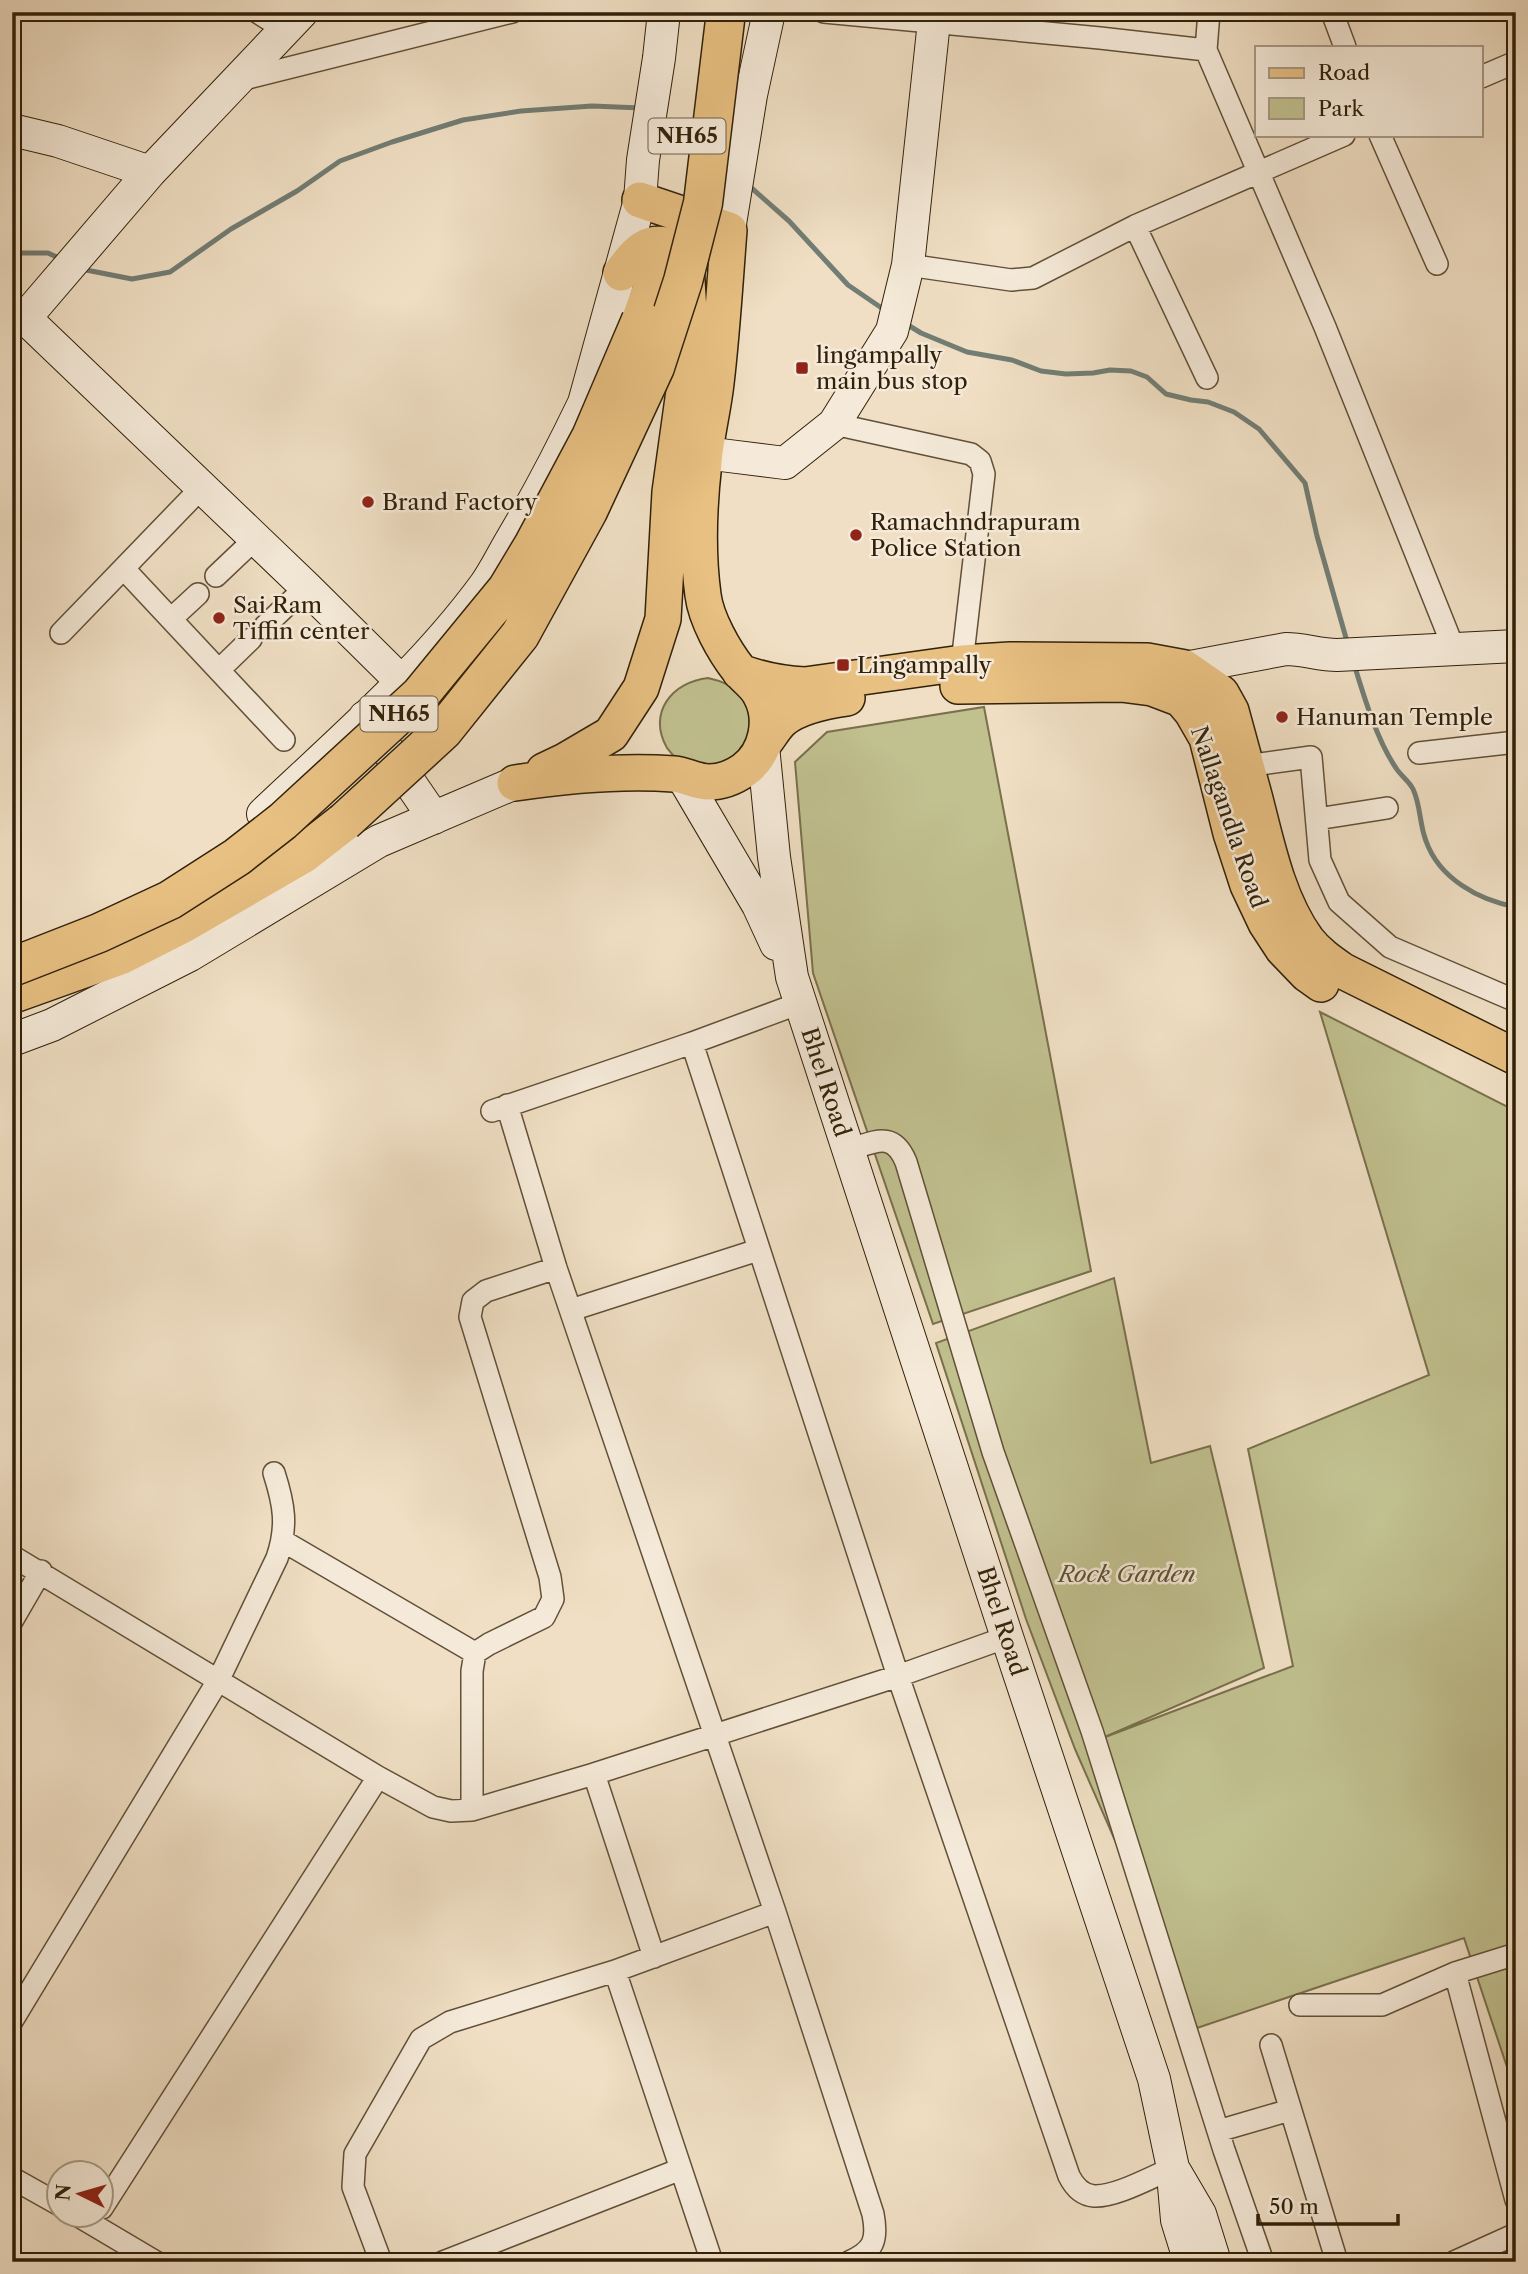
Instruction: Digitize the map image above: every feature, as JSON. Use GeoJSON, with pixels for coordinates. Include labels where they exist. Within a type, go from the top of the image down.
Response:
{"type":"FeatureCollection","features":[{"type":"Feature","properties":{"kind":"highway","name":"NH65"},"geometry":{"type":"LineString","coordinates":[[12,967],[99,933],[170,901],[237,857],[283,821],[420,695],[507,589],[591,437],[641,320],[663,257],[684,153],[701,12]]}},
{"type":"Feature","properties":{"kind":"highway","name":"NH65"},"geometry":{"type":"LineString","coordinates":[[12,994],[121,955],[182,924],[303,854],[344,822],[443,731],[520,635],[588,511],[655,367],[683,281],[703,203],[726,12]]}},
{"type":"Feature","properties":{"kind":"main road"},"geometry":{"type":"LineString","coordinates":[[515,783],[565,761],[611,734],[641,688],[663,619],[670,492],[691,448],[716,383],[729,230],[640,200]]}},
{"type":"Feature","properties":{"kind":"main road"},"geometry":{"type":"LineString","coordinates":[[621,273],[641,249],[653,244],[676,248],[686,265],[691,341],[688,364],[691,448],[700,523],[703,596],[708,616],[740,672],[757,689],[767,711],[768,727],[764,745]]}},
{"type":"Feature","properties":{"kind":"main road"},"geometry":{"type":"LineString","coordinates":[[688,364],[722,319]]}},
{"type":"Feature","properties":{"kind":"main road"},"geometry":{"type":"LineString","coordinates":[[740,672],[771,682],[805,685],[962,663],[1010,660],[1149,675],[1197,676]]}},
{"type":"Feature","properties":{"kind":"main road"},"geometry":{"type":"LineString","coordinates":[[515,783],[615,772],[678,774],[694,781],[722,781],[746,768],[783,720],[804,708],[829,701],[967,686],[1121,684],[1149,675]]}},
{"type":"Feature","properties":{"kind":"main road","name":"Nallagandla Road"},"geometry":{"type":"LineString","coordinates":[[1149,675],[1181,699],[1207,738],[1243,872],[1261,914],[1283,949],[1307,974],[1386,994],[1516,1056]]}},
{"type":"Feature","properties":{"kind":"main road","name":"Nallagandla Road"},"geometry":{"type":"LineString","coordinates":[[1197,676],[1220,693],[1231,711],[1265,838],[1287,904],[1308,941],[1322,956],[1336,981],[1516,1078]]}},
{"type":"Feature","properties":{"kind":"street"},"geometry":{"type":"LineString","coordinates":[[257,12],[294,21],[150,172],[18,324],[202,487],[402,682]]}},
{"type":"Feature","properties":{"kind":"street"},"geometry":{"type":"LineString","coordinates":[[238,80],[512,12]]}},
{"type":"Feature","properties":{"kind":"street"},"geometry":{"type":"LineString","coordinates":[[12,949],[146,897],[173,884],[229,846],[402,682],[443,639],[487,583],[524,519],[584,403],[640,200],[664,12]]}},
{"type":"Feature","properties":{"kind":"street"},"geometry":{"type":"LineString","coordinates":[[729,230],[751,95],[769,12]]}},
{"type":"Feature","properties":{"kind":"street"},"geometry":{"type":"LineString","coordinates":[[824,12],[934,17],[1206,50]]}},
{"type":"Feature","properties":{"kind":"street"},"geometry":{"type":"LineString","coordinates":[[1209,12],[1206,50],[1325,327],[1454,649]]}},
{"type":"Feature","properties":{"kind":"street"},"geometry":{"type":"LineString","coordinates":[[1332,12],[1345,46]]}},
{"type":"Feature","properties":{"kind":"street"},"geometry":{"type":"LineString","coordinates":[[691,448],[785,463],[834,424],[892,331],[907,271],[934,17]]}},
{"type":"Feature","properties":{"kind":"street"},"geometry":{"type":"LineString","coordinates":[[1482,77],[1516,62]]}},
{"type":"Feature","properties":{"kind":"street"},"geometry":{"type":"LineString","coordinates":[[12,130],[58,141],[150,172]]}},
{"type":"Feature","properties":{"kind":"street"},"geometry":{"type":"LineString","coordinates":[[907,271],[1011,279],[1033,278],[1135,226],[1342,136]]}},
{"type":"Feature","properties":{"kind":"street"},"geometry":{"type":"LineString","coordinates":[[1380,136],[1437,264]]}},
{"type":"Feature","properties":{"kind":"street"},"geometry":{"type":"LineString","coordinates":[[1135,226],[1207,378]]}},
{"type":"Feature","properties":{"kind":"street"},"geometry":{"type":"LineString","coordinates":[[834,424],[971,454],[981,461],[984,474],[962,663]]}},
{"type":"Feature","properties":{"kind":"street"},"geometry":{"type":"LineString","coordinates":[[61,633],[202,487]]}},
{"type":"Feature","properties":{"kind":"street"},"geometry":{"type":"LineString","coordinates":[[216,576],[255,539]]}},
{"type":"Feature","properties":{"kind":"street"},"geometry":{"type":"LineString","coordinates":[[124,569],[284,740]]}},
{"type":"Feature","properties":{"kind":"street"},"geometry":{"type":"LineString","coordinates":[[219,670],[306,587]]}},
{"type":"Feature","properties":{"kind":"street"},"geometry":{"type":"LineString","coordinates":[[172,619],[198,594]]}},
{"type":"Feature","properties":{"kind":"street"},"geometry":{"type":"LineString","coordinates":[[1197,676],[1306,663],[1339,654],[1516,646]]}},
{"type":"Feature","properties":{"kind":"street"},"geometry":{"type":"LineString","coordinates":[[365,717],[434,818]]}},
{"type":"Feature","properties":{"kind":"street"},"geometry":{"type":"LineString","coordinates":[[1419,753],[1516,742]]}},
{"type":"Feature","properties":{"kind":"street"},"geometry":{"type":"LineString","coordinates":[[764,745],[774,857],[796,990]]}},
{"type":"Feature","properties":{"kind":"street"},"geometry":{"type":"LineString","coordinates":[[1246,766],[1311,757],[1320,860],[1339,902],[1390,947],[1516,1001]]}},
{"type":"Feature","properties":{"kind":"street"},"geometry":{"type":"LineString","coordinates":[[682,776],[758,905],[796,990]]}},
{"type":"Feature","properties":{"kind":"street"},"geometry":{"type":"LineString","coordinates":[[12,1040],[52,1025],[190,955],[379,841],[515,783]]}},
{"type":"Feature","properties":{"kind":"street"},"geometry":{"type":"LineString","coordinates":[[1317,819],[1387,808]]}},
{"type":"Feature","properties":{"kind":"street"},"geometry":{"type":"LineString","coordinates":[[796,990],[692,1043],[499,1108],[571,1310],[775,1912],[873,2214],[876,2239],[867,2252],[849,2262]]}},
{"type":"Feature","properties":{"kind":"street","name":"Bhel Road"},"geometry":{"type":"LineString","coordinates":[[796,990],[1154,2079],[1172,2168],[1200,2214],[1215,2262]]}},
{"type":"Feature","properties":{"kind":"street"},"geometry":{"type":"LineString","coordinates":[[692,1043],[898,1675],[1074,2187],[1091,2196],[1103,2195],[1172,2168],[1179,2262]]}},
{"type":"Feature","properties":{"kind":"street"},"geometry":{"type":"LineString","coordinates":[[848,1150],[881,1140],[891,1141],[901,1149],[993,1452],[1093,1731],[1218,2132],[1264,2262]]}},
{"type":"Feature","properties":{"kind":"street"},"geometry":{"type":"LineString","coordinates":[[571,1310],[758,1250]]}},
{"type":"Feature","properties":{"kind":"street"},"geometry":{"type":"LineString","coordinates":[[472,1810],[472,1671],[475,1653],[544,1617],[553,1599],[550,1577],[470,1317],[473,1301],[486,1292],[556,1268]]}},
{"type":"Feature","properties":{"kind":"street"},"geometry":{"type":"LineString","coordinates":[[12,2021],[219,1679],[278,1558],[283,1541],[284,1508],[274,1474]]}},
{"type":"Feature","properties":{"kind":"street"},"geometry":{"type":"LineString","coordinates":[[283,1541],[475,1653]]}},
{"type":"Feature","properties":{"kind":"street"},"geometry":{"type":"LineString","coordinates":[[12,1556],[41,1571],[378,1777],[433,1807],[450,1811],[472,1810],[594,1774],[1007,1637]]}},
{"type":"Feature","properties":{"kind":"street"},"geometry":{"type":"LineString","coordinates":[[12,1621],[41,1571]]}},
{"type":"Feature","properties":{"kind":"street"},"geometry":{"type":"LineString","coordinates":[[594,1774],[654,1956]]}},
{"type":"Feature","properties":{"kind":"street"},"geometry":{"type":"LineString","coordinates":[[116,2177],[378,1777]]}},
{"type":"Feature","properties":{"kind":"street"},"geometry":{"type":"LineString","coordinates":[[381,2262],[354,2187],[355,2154],[421,2039],[450,2022],[615,1971],[775,1912]]}},
{"type":"Feature","properties":{"kind":"street"},"geometry":{"type":"LineString","coordinates":[[1300,2005],[1382,2005],[1455,1973],[1516,1954]]}},
{"type":"Feature","properties":{"kind":"street"},"geometry":{"type":"LineString","coordinates":[[615,1971],[712,2262]]}},
{"type":"Feature","properties":{"kind":"street"},"geometry":{"type":"LineString","coordinates":[[1455,1973],[1516,2200]]}},
{"type":"Feature","properties":{"kind":"street"},"geometry":{"type":"LineString","coordinates":[[1271,2045],[1337,2262]]}},
{"type":"Feature","properties":{"kind":"street"},"geometry":{"type":"LineString","coordinates":[[1218,2132],[1290,2110]]}},
{"type":"Feature","properties":{"kind":"street"},"geometry":{"type":"LineString","coordinates":[[443,2262],[681,2169]]}},
{"type":"Feature","properties":{"kind":"street"},"geometry":{"type":"LineString","coordinates":[[12,2178],[46,2197]]}},
{"type":"Feature","properties":{"kind":"street"},"geometry":{"type":"LineString","coordinates":[[1177,2220],[1190,2262]]}},
{"type":"Feature","properties":{"kind":"street"},"geometry":{"type":"LineString","coordinates":[[109,2228],[156,2262]]}},
{"type":"Feature","properties":{"kind":"street"},"geometry":{"type":"LineString","coordinates":[[1454,2262],[1516,2234]]}},
{"type":"Feature","properties":{"kind":"green space"},"geometry":{"type":"Polygon","coordinates":[[[708,678],[727,684],[740,694],[750,717],[747,743],[726,765],[681,762],[667,748],[662,735],[660,723],[666,701],[684,686],[708,678]]]}},
{"type":"Feature","properties":{"kind":"green space"},"geometry":{"type":"Polygon","coordinates":[[[984,707],[1091,1271],[933,1324],[813,973],[795,762],[827,732],[984,707]]]}},
{"type":"Feature","properties":{"kind":"green space","name":"Rock Garden"},"geometry":{"type":"Polygon","coordinates":[[[1320,1012],[1516,1111],[1516,2094],[1464,1938],[1197,2028],[1075,1749],[1026,1619],[936,1343],[1114,1278],[1151,1463],[1210,1446],[1264,1668],[1100,1739],[1293,1666],[1248,1449],[1429,1375],[1320,1012]]]}},
{"type":"Feature","properties":{"kind":"waterway"},"geometry":{"type":"LineString","coordinates":[[81,269],[132,279],[170,272],[231,229],[297,191],[340,161],[463,120],[521,111],[592,106],[641,108]]}},
{"type":"Feature","properties":{"kind":"waterway"},"geometry":{"type":"LineString","coordinates":[[747,184],[789,221],[848,285],[886,311]]}},
{"type":"Feature","properties":{"kind":"waterway"},"geometry":{"type":"LineString","coordinates":[[12,255],[48,253],[63,260]]}},
{"type":"Feature","properties":{"kind":"waterway"},"geometry":{"type":"LineString","coordinates":[[903,322],[921,333],[967,352],[1012,360],[1041,371],[1066,374],[1131,371],[1147,377],[1166,394],[1208,402],[1234,412],[1259,429],[1305,483],[1348,645]]}},
{"type":"Feature","properties":{"kind":"waterway"},"geometry":{"type":"LineString","coordinates":[[1354,664],[1383,745],[1396,768],[1413,789],[1432,854],[1450,876],[1474,893],[1516,907]]}},
{"type":"Feature","properties":{"kind":"place","name":"lingampally main bus stop"},"geometry":{"type":"Point","coordinates":[802,368]}},
{"type":"Feature","properties":{"kind":"place","name":"Brand Factory"},"geometry":{"type":"Point","coordinates":[368,502]}},
{"type":"Feature","properties":{"kind":"place","name":"Ramachndrapuram Police Station"},"geometry":{"type":"Point","coordinates":[856,535]}},
{"type":"Feature","properties":{"kind":"place","name":"Sai Ram Tiffin center"},"geometry":{"type":"Point","coordinates":[219,618]}},
{"type":"Feature","properties":{"kind":"place","name":"Lingampally"},"geometry":{"type":"Point","coordinates":[843,665]}},
{"type":"Feature","properties":{"kind":"place","name":"Hanuman Temple"},"geometry":{"type":"Point","coordinates":[1282,717]}}]}
